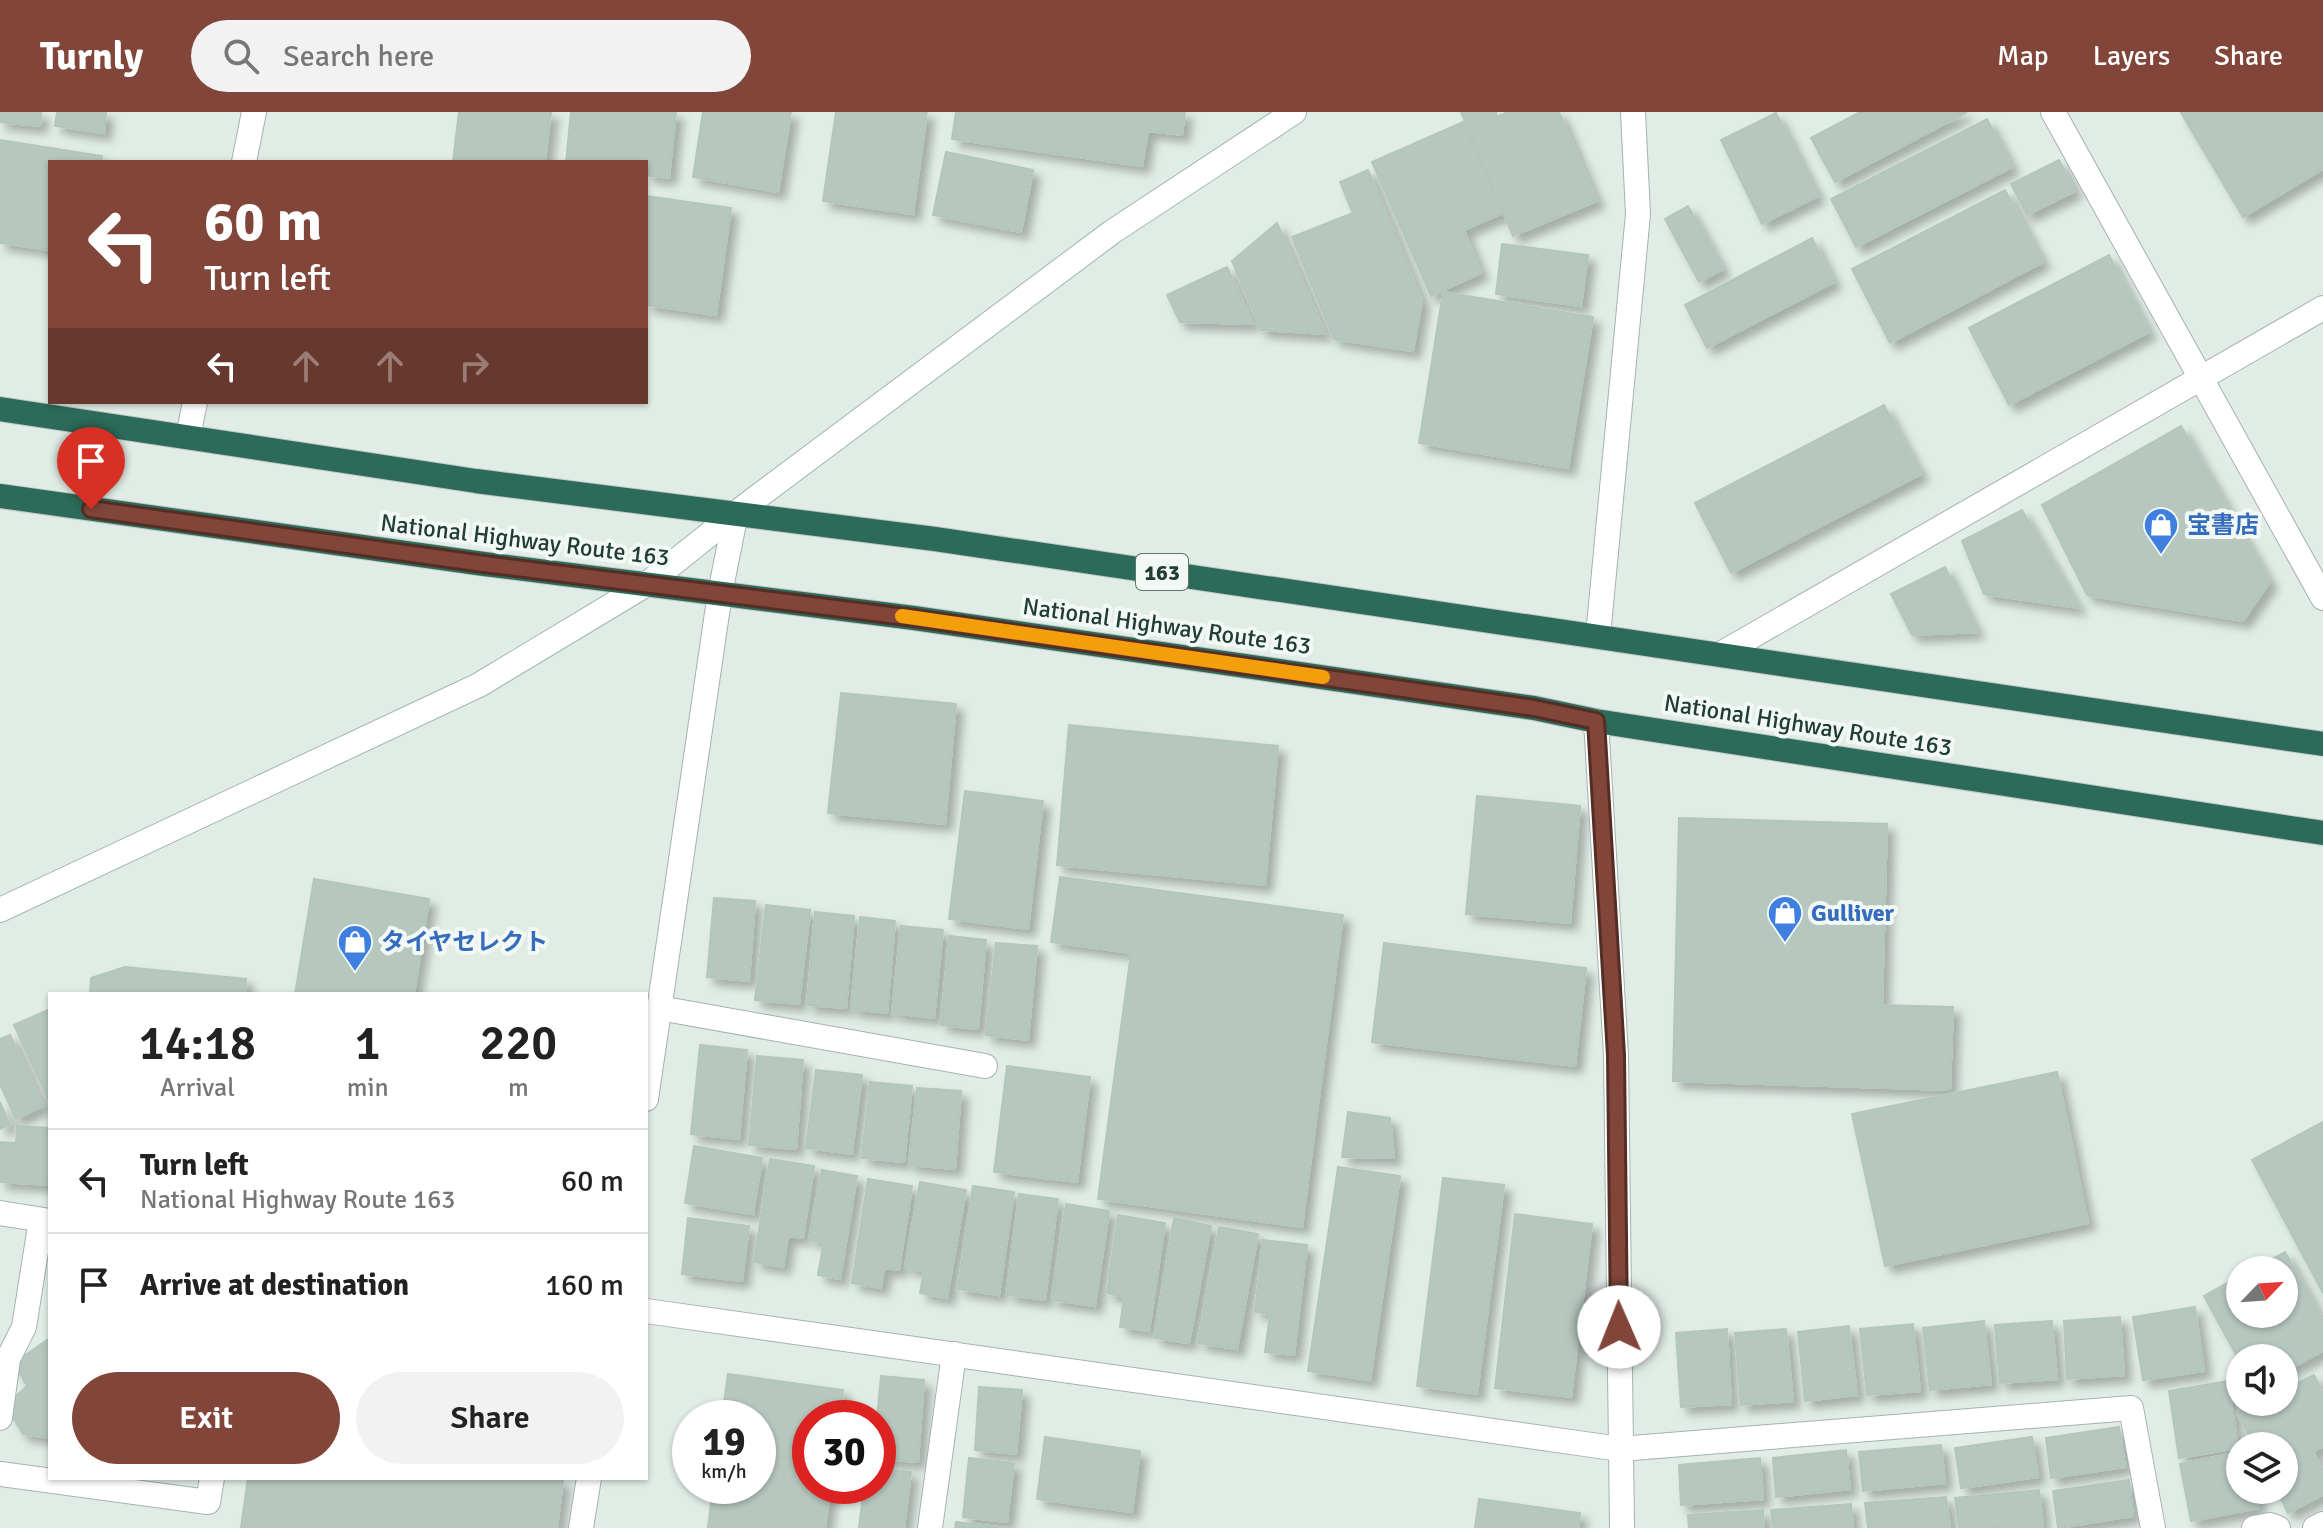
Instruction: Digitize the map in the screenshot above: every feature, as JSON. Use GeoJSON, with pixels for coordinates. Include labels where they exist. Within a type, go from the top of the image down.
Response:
{"type":"FeatureCollection","features":[{"type":"Feature","properties":{"kind":"highway","name":"163"},"geometry":{"type":"LineString","coordinates":[[0,409],[476,481],[935,539],[2323,744]]}},
{"type":"Feature","properties":{"kind":"highway","name":"National Highway Route 163"},"geometry":{"type":"LineString","coordinates":[[0,496],[484,564],[914,618],[1426,692],[2323,833]]}},
{"type":"Feature","properties":{"kind":"street"},"geometry":{"type":"LineString","coordinates":[[244,160],[254,112]]}},
{"type":"Feature","properties":{"kind":"street"},"geometry":{"type":"LineString","coordinates":[[0,910],[479,685],[647,584],[736,513],[1112,232],[1269,119],[1294,112]]}},
{"type":"Feature","properties":{"kind":"street"},"geometry":{"type":"LineString","coordinates":[[1598,636],[1638,214],[1633,112]]}},
{"type":"Feature","properties":{"kind":"street"},"geometry":{"type":"LineString","coordinates":[[2053,112],[2323,598]]}},
{"type":"Feature","properties":{"kind":"street"},"geometry":{"type":"LineString","coordinates":[[1719,655],[2323,308]]}},
{"type":"Feature","properties":{"kind":"street"},"geometry":{"type":"LineString","coordinates":[[188,437],[195,404]]}},
{"type":"Feature","properties":{"kind":"street"},"geometry":{"type":"LineString","coordinates":[[648,1085],[720,593],[736,513]]}},
{"type":"Feature","properties":{"kind":"street"},"geometry":{"type":"LineString","coordinates":[[1596,721],[1616,1055],[1622,1528]]}},
{"type":"Feature","properties":{"kind":"street"},"geometry":{"type":"LineString","coordinates":[[659,1008],[985,1066]]}},
{"type":"Feature","properties":{"kind":"street"},"geometry":{"type":"LineString","coordinates":[[0,1213],[46,1221],[24,1327],[8,1359],[0,1418]]}},
{"type":"Feature","properties":{"kind":"street"},"geometry":{"type":"LineString","coordinates":[[648,1311],[1620,1449],[2131,1408],[2153,1528]]}},
{"type":"Feature","properties":{"kind":"street"},"geometry":{"type":"LineString","coordinates":[[930,1528],[954,1354]]}},
{"type":"Feature","properties":{"kind":"street"},"geometry":{"type":"LineString","coordinates":[[0,1474],[208,1502],[212,1480]]}},
{"type":"Feature","properties":{"kind":"street"},"geometry":{"type":"LineString","coordinates":[[581,1528],[589,1480]]}},
{"type":"Feature","properties":{"kind":"street"},"geometry":{"type":"LineString","coordinates":[[2315,1528],[2323,1524]]}},
{"type":"Feature","properties":{"kind":"street"},"geometry":{"type":"LineString","coordinates":[[2254,1528],[2270,1525],[2278,1528]]}},
{"type":"Feature","properties":{"kind":"building"},"geometry":{"type":"Polygon","coordinates":[[[0,112],[41,112],[40,126],[0,122],[0,112]]]}},
{"type":"Feature","properties":{"kind":"building"},"geometry":{"type":"Polygon","coordinates":[[[57,112],[106,112],[104,133],[55,126],[57,112]]]}},
{"type":"Feature","properties":{"kind":"building"},"geometry":{"type":"Polygon","coordinates":[[[459,112],[551,112],[545,160],[453,160],[459,112]]]}},
{"type":"Feature","properties":{"kind":"building"},"geometry":{"type":"Polygon","coordinates":[[[571,112],[676,112],[669,178],[648,175],[648,160],[566,160],[571,112]]]}},
{"type":"Feature","properties":{"kind":"building"},"geometry":{"type":"Polygon","coordinates":[[[703,112],[791,112],[778,192],[693,177],[703,112]]]}},
{"type":"Feature","properties":{"kind":"building"},"geometry":{"type":"Polygon","coordinates":[[[836,112],[927,112],[913,214],[823,201],[836,112]]]}},
{"type":"Feature","properties":{"kind":"building"},"geometry":{"type":"Polygon","coordinates":[[[956,112],[1185,112],[1182,135],[1148,131],[1142,166],[952,139],[956,112]]]}},
{"type":"Feature","properties":{"kind":"building"},"geometry":{"type":"Polygon","coordinates":[[[1461,112],[1496,112],[1497,117],[1508,112],[1559,112],[1597,201],[1513,236],[1461,112]]]}},
{"type":"Feature","properties":{"kind":"building"},"geometry":{"type":"Polygon","coordinates":[[[1860,112],[1967,112],[1835,182],[1811,138],[1860,112]]]}},
{"type":"Feature","properties":{"kind":"building"},"geometry":{"type":"Polygon","coordinates":[[[2183,112],[2323,112],[2323,169],[2243,217],[2183,112]]]}},
{"type":"Feature","properties":{"kind":"building"},"geometry":{"type":"Polygon","coordinates":[[[1776,113],[1818,196],[1762,224],[1721,140],[1776,113]]]}},
{"type":"Feature","properties":{"kind":"building"},"geometry":{"type":"Polygon","coordinates":[[[1987,119],[2012,167],[1856,247],[1831,199],[1987,119]]]}},
{"type":"Feature","properties":{"kind":"building"},"geometry":{"type":"Polygon","coordinates":[[[1463,122],[1503,213],[1464,230],[1481,273],[1431,296],[1372,162],[1463,122]]]}},
{"type":"Feature","properties":{"kind":"building"},"geometry":{"type":"Polygon","coordinates":[[[0,140],[102,156],[101,160],[48,160],[48,250],[0,243],[0,140]]]}},
{"type":"Feature","properties":{"kind":"building"},"geometry":{"type":"Polygon","coordinates":[[[946,152],[1033,170],[1021,232],[933,215],[946,152]]]}},
{"type":"Feature","properties":{"kind":"building"},"geometry":{"type":"Polygon","coordinates":[[[2059,160],[2075,191],[2027,215],[2011,184],[2059,160]]]}},
{"type":"Feature","properties":{"kind":"building"},"geometry":{"type":"Polygon","coordinates":[[[1368,170],[1422,301],[1413,351],[1334,339],[1292,237],[1353,213],[1340,182],[1368,170]]]}},
{"type":"Feature","properties":{"kind":"building"},"geometry":{"type":"Polygon","coordinates":[[[2005,190],[2043,262],[1890,343],[1852,269],[2005,190]]]}},
{"type":"Feature","properties":{"kind":"building"},"geometry":{"type":"Polygon","coordinates":[[[648,196],[731,208],[716,315],[648,305],[648,196]]]}},
{"type":"Feature","properties":{"kind":"building"},"geometry":{"type":"Polygon","coordinates":[[[1688,206],[1723,269],[1699,282],[1665,219],[1688,206]]]}},
{"type":"Feature","properties":{"kind":"building"},"geometry":{"type":"Polygon","coordinates":[[[1277,223],[1325,334],[1261,330],[1232,261],[1277,223]]]}},
{"type":"Feature","properties":{"kind":"building"},"geometry":{"type":"Polygon","coordinates":[[[1812,238],[1834,282],[1707,348],[1685,305],[1812,238]]]}},
{"type":"Feature","properties":{"kind":"building"},"geometry":{"type":"Polygon","coordinates":[[[1502,244],[1588,255],[1581,306],[1496,294],[1502,244]]]}},
{"type":"Feature","properties":{"kind":"building"},"geometry":{"type":"Polygon","coordinates":[[[2109,255],[2149,332],[2009,405],[1969,328],[2109,255]]]}},
{"type":"Feature","properties":{"kind":"building"},"geometry":{"type":"Polygon","coordinates":[[[1227,267],[1253,324],[1180,322],[1167,295],[1227,267]]]}},
{"type":"Feature","properties":{"kind":"building"},"geometry":{"type":"Polygon","coordinates":[[[1443,292],[1593,317],[1568,468],[1419,443],[1443,292]]]}},
{"type":"Feature","properties":{"kind":"building"},"geometry":{"type":"Polygon","coordinates":[[[1884,405],[1921,474],[1731,573],[1695,503],[1884,405]]]}},
{"type":"Feature","properties":{"kind":"building"},"geometry":{"type":"Polygon","coordinates":[[[2181,426],[2270,582],[2243,621],[2087,595],[2042,505],[2181,426]]]}},
{"type":"Feature","properties":{"kind":"building"},"geometry":{"type":"Polygon","coordinates":[[[2022,510],[2079,608],[1984,594],[1962,541],[2022,510]]]}},
{"type":"Feature","properties":{"kind":"building"},"geometry":{"type":"Polygon","coordinates":[[[1945,567],[1977,632],[1912,635],[1891,594],[1945,567]]]}},
{"type":"Feature","properties":{"kind":"building"},"geometry":{"type":"Polygon","coordinates":[[[841,693],[956,704],[945,824],[828,813],[841,693]]]}},
{"type":"Feature","properties":{"kind":"building"},"geometry":{"type":"Polygon","coordinates":[[[1069,725],[1278,746],[1265,885],[1057,865],[1069,725]]]}},
{"type":"Feature","properties":{"kind":"building"},"geometry":{"type":"Polygon","coordinates":[[[965,791],[1043,801],[1028,929],[949,919],[965,791]]]}},
{"type":"Feature","properties":{"kind":"building"},"geometry":{"type":"Polygon","coordinates":[[[1477,796],[1580,806],[1570,923],[1466,914],[1477,796]]]}},
{"type":"Feature","properties":{"kind":"building"},"geometry":{"type":"Polygon","coordinates":[[[1679,818],[1887,824],[1882,1005],[1953,1007],[1950,1090],[1673,1081],[1679,818]]]}},
{"type":"Feature","properties":{"kind":"building"},"geometry":{"type":"Polygon","coordinates":[[[1060,877],[1343,915],[1302,1227],[1098,1199],[1131,953],[1051,942],[1060,877]]]}},
{"type":"Feature","properties":{"kind":"building"},"geometry":{"type":"Polygon","coordinates":[[[314,879],[429,899],[414,992],[295,992],[314,879]]]}},
{"type":"Feature","properties":{"kind":"building"},"geometry":{"type":"Polygon","coordinates":[[[714,898],[755,901],[749,981],[707,977],[714,898]]]}},
{"type":"Feature","properties":{"kind":"building"},"geometry":{"type":"Polygon","coordinates":[[[766,905],[810,910],[799,1004],[755,1000],[766,905]]]}},
{"type":"Feature","properties":{"kind":"building"},"geometry":{"type":"Polygon","coordinates":[[[815,912],[854,916],[846,1008],[807,1005],[815,912]]]}},
{"type":"Feature","properties":{"kind":"building"},"geometry":{"type":"Polygon","coordinates":[[[860,917],[895,921],[887,1013],[851,1009],[860,917]]]}},
{"type":"Feature","properties":{"kind":"building"},"geometry":{"type":"Polygon","coordinates":[[[901,926],[943,930],[934,1018],[892,1013],[901,926]]]}},
{"type":"Feature","properties":{"kind":"building"},"geometry":{"type":"Polygon","coordinates":[[[949,936],[986,940],[978,1029],[941,1025],[949,936]]]}},
{"type":"Feature","properties":{"kind":"building"},"geometry":{"type":"Polygon","coordinates":[[[996,943],[1037,946],[1028,1040],[986,1035],[996,943]]]}},
{"type":"Feature","properties":{"kind":"building"},"geometry":{"type":"Polygon","coordinates":[[[1384,943],[1586,968],[1575,1066],[1372,1042],[1384,943]]]}},
{"type":"Feature","properties":{"kind":"building"},"geometry":{"type":"Polygon","coordinates":[[[125,967],[246,979],[245,992],[90,992],[91,978],[125,967]]]}},
{"type":"Feature","properties":{"kind":"building"},"geometry":{"type":"Polygon","coordinates":[[[48,1010],[48,1099],[14,1025],[48,1010]]]}},
{"type":"Feature","properties":{"kind":"building"},"geometry":{"type":"Polygon","coordinates":[[[10,1035],[43,1106],[16,1119],[0,1084],[0,1039],[10,1035]]]}},
{"type":"Feature","properties":{"kind":"building"},"geometry":{"type":"Polygon","coordinates":[[[700,1045],[747,1050],[739,1139],[691,1134],[700,1045]]]}},
{"type":"Feature","properties":{"kind":"building"},"geometry":{"type":"Polygon","coordinates":[[[757,1056],[803,1060],[796,1149],[749,1145],[757,1056]]]}},
{"type":"Feature","properties":{"kind":"building"},"geometry":{"type":"Polygon","coordinates":[[[1007,1066],[1090,1077],[1077,1182],[994,1172],[1007,1066]]]}},
{"type":"Feature","properties":{"kind":"building"},"geometry":{"type":"Polygon","coordinates":[[[816,1070],[862,1075],[852,1154],[806,1148],[816,1070]]]}},
{"type":"Feature","properties":{"kind":"building"},"geometry":{"type":"Polygon","coordinates":[[[2057,1072],[2088,1223],[1885,1266],[1852,1114],[2057,1072]]]}},
{"type":"Feature","properties":{"kind":"building"},"geometry":{"type":"Polygon","coordinates":[[[870,1082],[912,1086],[904,1162],[862,1158],[870,1082]]]}},
{"type":"Feature","properties":{"kind":"building"},"geometry":{"type":"Polygon","coordinates":[[[917,1088],[961,1091],[955,1169],[909,1165],[917,1088]]]}},
{"type":"Feature","properties":{"kind":"building"},"geometry":{"type":"Polygon","coordinates":[[[0,1102],[10,1125],[0,1129],[0,1102]]]}},
{"type":"Feature","properties":{"kind":"building"},"geometry":{"type":"Polygon","coordinates":[[[1348,1112],[1390,1118],[1394,1158],[1342,1157],[1348,1112]]]}},
{"type":"Feature","properties":{"kind":"building"},"geometry":{"type":"Polygon","coordinates":[[[2323,1122],[2323,1293],[2252,1160],[2323,1122]]]}},
{"type":"Feature","properties":{"kind":"building"},"geometry":{"type":"Polygon","coordinates":[[[17,1126],[48,1128],[48,1185],[0,1182],[0,1142],[16,1143],[17,1126]]]}},
{"type":"Feature","properties":{"kind":"building"},"geometry":{"type":"Polygon","coordinates":[[[694,1146],[762,1158],[753,1214],[685,1203],[694,1146]]]}},
{"type":"Feature","properties":{"kind":"building"},"geometry":{"type":"Polygon","coordinates":[[[770,1159],[814,1166],[803,1238],[788,1236],[783,1267],[754,1262],[770,1159]]]}},
{"type":"Feature","properties":{"kind":"building"},"geometry":{"type":"Polygon","coordinates":[[[1338,1167],[1400,1176],[1370,1380],[1308,1371],[1338,1167]]]}},
{"type":"Feature","properties":{"kind":"building"},"geometry":{"type":"Polygon","coordinates":[[[822,1170],[857,1176],[840,1279],[818,1275],[824,1242],[809,1240],[822,1170]]]}},
{"type":"Feature","properties":{"kind":"building"},"geometry":{"type":"Polygon","coordinates":[[[1443,1178],[1504,1185],[1477,1394],[1417,1386],[1443,1178]]]}},
{"type":"Feature","properties":{"kind":"building"},"geometry":{"type":"Polygon","coordinates":[[[868,1179],[912,1186],[899,1270],[884,1268],[881,1288],[852,1283],[868,1179]]]}},
{"type":"Feature","properties":{"kind":"building"},"geometry":{"type":"Polygon","coordinates":[[[920,1182],[966,1190],[947,1298],[920,1293],[924,1271],[905,1267],[920,1182]]]}},
{"type":"Feature","properties":{"kind":"building"},"geometry":{"type":"Polygon","coordinates":[[[973,1186],[1014,1192],[999,1295],[958,1289],[973,1186]]]}},
{"type":"Feature","properties":{"kind":"building"},"geometry":{"type":"Polygon","coordinates":[[[1019,1194],[1058,1199],[1045,1300],[1007,1295],[1019,1194]]]}},
{"type":"Feature","properties":{"kind":"building"},"geometry":{"type":"Polygon","coordinates":[[[1066,1204],[1109,1211],[1095,1306],[1052,1300],[1066,1204]]]}},
{"type":"Feature","properties":{"kind":"building"},"geometry":{"type":"Polygon","coordinates":[[[1515,1214],[1592,1224],[1571,1397],[1495,1388],[1515,1214]]]}},
{"type":"Feature","properties":{"kind":"building"},"geometry":{"type":"Polygon","coordinates":[[[1118,1215],[1165,1223],[1149,1331],[1120,1327],[1124,1297],[1107,1293],[1118,1215]]]}},
{"type":"Feature","properties":{"kind":"building"},"geometry":{"type":"Polygon","coordinates":[[[688,1218],[749,1226],[742,1281],[682,1274],[688,1218]]]}},
{"type":"Feature","properties":{"kind":"building"},"geometry":{"type":"Polygon","coordinates":[[[1174,1218],[1211,1226],[1189,1343],[1154,1338],[1174,1218]]]}},
{"type":"Feature","properties":{"kind":"building"},"geometry":{"type":"Polygon","coordinates":[[[1219,1227],[1258,1234],[1237,1349],[1198,1343],[1219,1227]]]}},
{"type":"Feature","properties":{"kind":"building"},"geometry":{"type":"Polygon","coordinates":[[[1263,1240],[1307,1245],[1294,1355],[1265,1352],[1270,1314],[1255,1312],[1263,1240]]]}},
{"type":"Feature","properties":{"kind":"building"},"geometry":{"type":"Polygon","coordinates":[[[2298,1276],[2323,1321],[2323,1351],[2298,1364],[2298,1344],[2230,1344],[2204,1296],[2226,1284],[2226,1328],[2298,1328],[2298,1276]]]}},
{"type":"Feature","properties":{"kind":"building"},"geometry":{"type":"Polygon","coordinates":[[[2195,1307],[2204,1371],[2143,1380],[2133,1317],[2195,1307]]]}},
{"type":"Feature","properties":{"kind":"building"},"geometry":{"type":"Polygon","coordinates":[[[2120,1317],[2124,1375],[2067,1379],[2064,1321],[2120,1317]]]}},
{"type":"Feature","properties":{"kind":"building"},"geometry":{"type":"Polygon","coordinates":[[[1984,1321],[1991,1384],[1930,1390],[1923,1328],[1984,1321]]]}},
{"type":"Feature","properties":{"kind":"building"},"geometry":{"type":"Polygon","coordinates":[[[2052,1321],[2057,1379],[2000,1383],[1995,1325],[2052,1321]]]}},
{"type":"Feature","properties":{"kind":"building"},"geometry":{"type":"Polygon","coordinates":[[[1913,1324],[1920,1391],[1867,1395],[1860,1329],[1913,1324]]]}},
{"type":"Feature","properties":{"kind":"building"},"geometry":{"type":"Polygon","coordinates":[[[1849,1326],[1857,1395],[1805,1401],[1798,1332],[1849,1326]]]}},
{"type":"Feature","properties":{"kind":"building"},"geometry":{"type":"Polygon","coordinates":[[[1727,1329],[1731,1404],[1681,1407],[1676,1333],[1727,1329]]]}},
{"type":"Feature","properties":{"kind":"building"},"geometry":{"type":"Polygon","coordinates":[[[1786,1329],[1793,1401],[1741,1405],[1735,1333],[1786,1329]]]}},
{"type":"Feature","properties":{"kind":"building"},"geometry":{"type":"Polygon","coordinates":[[[48,1340],[48,1438],[23,1434],[6,1405],[27,1386],[14,1363],[48,1340]]]}},
{"type":"Feature","properties":{"kind":"building"},"geometry":{"type":"Polygon","coordinates":[[[728,1374],[843,1390],[842,1400],[792,1400],[792,1504],[828,1504],[825,1528],[708,1528],[711,1504],[776,1504],[776,1400],[724,1400],[728,1374]]]}},
{"type":"Feature","properties":{"kind":"building"},"geometry":{"type":"Polygon","coordinates":[[[2314,1375],[2323,1393],[2323,1447],[2313,1451],[2323,1471],[2323,1495],[2288,1513],[2284,1504],[2298,1504],[2298,1432],[2247,1432],[2239,1416],[2298,1416],[2298,1382],[2314,1375]]]}},
{"type":"Feature","properties":{"kind":"building"},"geometry":{"type":"Polygon","coordinates":[[[881,1376],[924,1380],[918,1462],[896,1460],[896,1400],[879,1400],[881,1376]]]}},
{"type":"Feature","properties":{"kind":"building"},"geometry":{"type":"Polygon","coordinates":[[[2226,1381],[2226,1416],[2233,1416],[2236,1432],[2226,1432],[2226,1450],[2179,1458],[2169,1391],[2226,1381]]]}},
{"type":"Feature","properties":{"kind":"building"},"geometry":{"type":"Polygon","coordinates":[[[979,1387],[1022,1390],[1016,1454],[975,1450],[979,1387]]]}},
{"type":"Feature","properties":{"kind":"building"},"geometry":{"type":"Polygon","coordinates":[[[2119,1427],[2125,1467],[2051,1478],[2046,1438],[2119,1427]]]}},
{"type":"Feature","properties":{"kind":"building"},"geometry":{"type":"Polygon","coordinates":[[[1045,1437],[1140,1451],[1132,1512],[1037,1499],[1045,1437]]]}},
{"type":"Feature","properties":{"kind":"building"},"geometry":{"type":"Polygon","coordinates":[[[2032,1437],[2038,1477],[1961,1488],[1955,1448],[2032,1437]]]}},
{"type":"Feature","properties":{"kind":"building"},"geometry":{"type":"Polygon","coordinates":[[[1941,1445],[1945,1483],[1863,1491],[1859,1452],[1941,1445]]]}},
{"type":"Feature","properties":{"kind":"building"},"geometry":{"type":"Polygon","coordinates":[[[1846,1450],[1850,1489],[1776,1497],[1773,1458],[1846,1450]]]}},
{"type":"Feature","properties":{"kind":"building"},"geometry":{"type":"Polygon","coordinates":[[[2226,1455],[2226,1504],[2258,1504],[2259,1508],[2191,1521],[2180,1464],[2226,1455]]]}},
{"type":"Feature","properties":{"kind":"building"},"geometry":{"type":"Polygon","coordinates":[[[969,1458],[1014,1463],[1007,1522],[963,1517],[969,1458]]]}},
{"type":"Feature","properties":{"kind":"building"},"geometry":{"type":"Polygon","coordinates":[[[1760,1458],[1763,1499],[1681,1505],[1679,1465],[1760,1458]]]}},
{"type":"Feature","properties":{"kind":"building"},"geometry":{"type":"Polygon","coordinates":[[[896,1470],[911,1472],[904,1528],[859,1528],[862,1504],[896,1504],[896,1470]]]}},
{"type":"Feature","properties":{"kind":"building"},"geometry":{"type":"Polygon","coordinates":[[[248,1480],[563,1480],[557,1528],[241,1528],[248,1480]]]}},
{"type":"Feature","properties":{"kind":"building"},"geometry":{"type":"Polygon","coordinates":[[[2129,1480],[2133,1516],[2058,1528],[2053,1491],[2129,1480]]]}},
{"type":"Feature","properties":{"kind":"building"},"geometry":{"type":"Polygon","coordinates":[[[2039,1490],[2043,1526],[1959,1528],[1955,1498],[2039,1490]]]}},
{"type":"Feature","properties":{"kind":"building"},"geometry":{"type":"Polygon","coordinates":[[[1946,1497],[1950,1528],[1868,1528],[1865,1503],[1946,1497]]]}},
{"type":"Feature","properties":{"kind":"building"},"geometry":{"type":"Polygon","coordinates":[[[1479,1499],[1580,1513],[1578,1528],[1475,1528],[1479,1499]]]}},
{"type":"Feature","properties":{"kind":"building"},"geometry":{"type":"Polygon","coordinates":[[[1851,1504],[1853,1528],[1773,1528],[1771,1510],[1851,1504]]]}},
{"type":"Feature","properties":{"kind":"building"},"geometry":{"type":"Polygon","coordinates":[[[1763,1510],[1764,1528],[1689,1528],[1688,1515],[1763,1510]]]}},
{"type":"Feature","properties":{"kind":"building"},"geometry":{"type":"Polygon","coordinates":[[[956,1522],[1006,1528],[955,1528],[956,1522]]]}},
{"type":"Feature","properties":{"kind":"slow traffic"},"geometry":{"type":"LineString","coordinates":[[902,616],[1323,677]]}},
{"type":"Feature","properties":{"kind":"place","name":"宝書店"},"geometry":{"type":"Point","coordinates":[2161,556]}},
{"type":"Feature","properties":{"kind":"place","name":"Gulliver"},"geometry":{"type":"Point","coordinates":[1785,944]}},
{"type":"Feature","properties":{"kind":"place","name":"タイヤセレクト"},"geometry":{"type":"Point","coordinates":[355,973]}},
{"type":"Feature","properties":{"kind":"route"},"geometry":{"type":"LineString","coordinates":[[91,509],[484,564],[914,618],[1534,708],[1596,721],[1616,1055],[1619,1327]]}}]}
